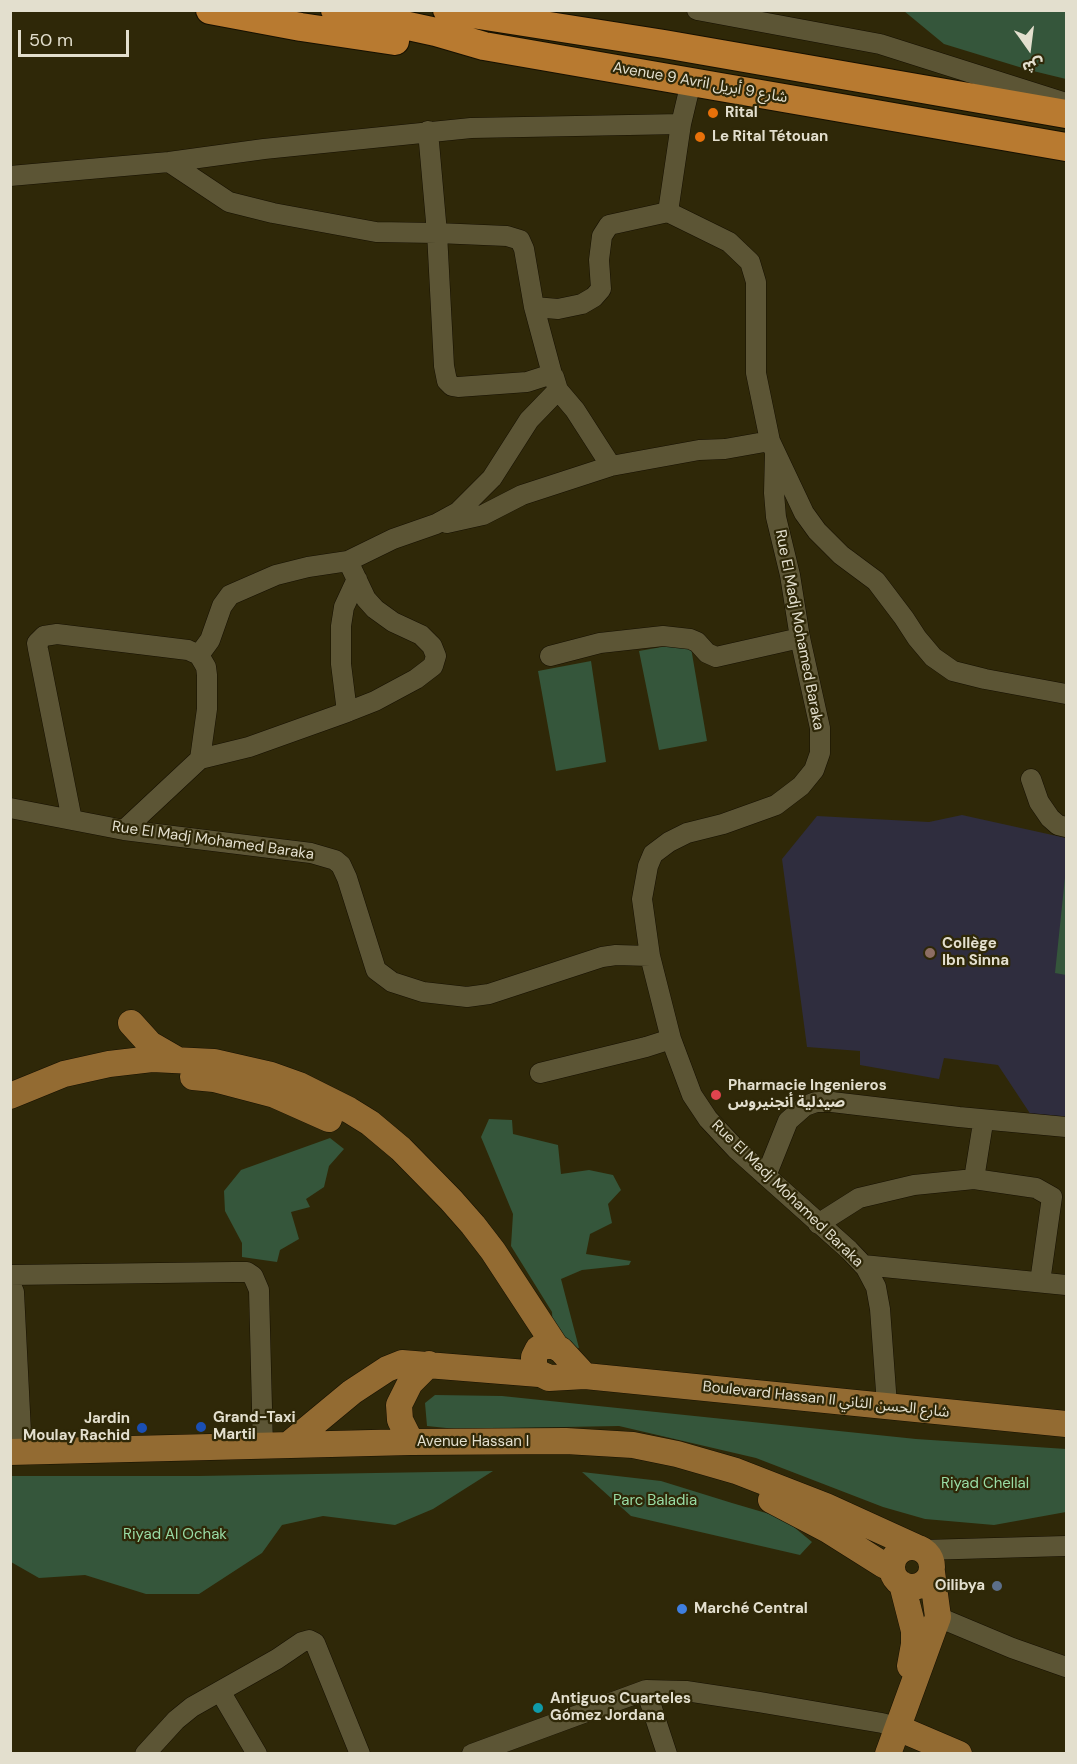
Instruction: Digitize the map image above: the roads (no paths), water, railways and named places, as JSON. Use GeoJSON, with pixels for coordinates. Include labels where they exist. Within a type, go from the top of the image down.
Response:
{"type":"FeatureCollection","features":[{"type":"Feature","properties":{"kind":"highway"},"geometry":{"type":"LineString","coordinates":[[210,10],[301,27],[415,44],[484,46]]}},
{"type":"Feature","properties":{"kind":"highway","name":"Avenue 9 Avril شارع 9 أبريل"},"geometry":{"type":"LineString","coordinates":[[335,10],[436,32],[484,46],[1066,147]]}},
{"type":"Feature","properties":{"kind":"highway","name":"Avenue 9 Avril شارع 9 أبريل"},"geometry":{"type":"LineString","coordinates":[[459,12],[664,44],[1066,114]]}},
{"type":"Feature","properties":{"kind":"main road"},"geometry":{"type":"LineString","coordinates":[[131,1023],[150,1044],[176,1059]]}},
{"type":"Feature","properties":{"kind":"main road"},"geometry":{"type":"LineString","coordinates":[[10,1096],[64,1074],[109,1064],[176,1059],[214,1062],[271,1075],[325,1098],[370,1123],[400,1149],[473,1225],[518,1286],[547,1361]]}},
{"type":"Feature","properties":{"kind":"main road"},"geometry":{"type":"LineString","coordinates":[[10,1115],[72,1090],[112,1080],[146,1075],[214,1079],[275,1095],[316,1113],[357,1132],[385,1153],[423,1188],[488,1270],[534,1337],[547,1361]]}},
{"type":"Feature","properties":{"kind":"main road","name":"Boulevard Hassan II شارع الحسن الثاني"},"geometry":{"type":"LineString","coordinates":[[275,1446],[387,1369],[402,1363],[505,1372],[547,1361],[585,1376],[1066,1424]]}},
{"type":"Feature","properties":{"kind":"main road"},"geometry":{"type":"LineString","coordinates":[[411,1442],[400,1420],[399,1405],[410,1383],[429,1364]]}},
{"type":"Feature","properties":{"kind":"main road","name":"Avenue Hassan I"},"geometry":{"type":"LineString","coordinates":[[14,1456],[411,1442],[566,1441],[644,1447],[736,1471],[826,1506],[924,1556]]}},
{"type":"Feature","properties":{"kind":"main road","name":"Avenue Hassan I"},"geometry":{"type":"LineString","coordinates":[[14,1456],[486,1451],[567,1452],[634,1457],[693,1471],[783,1505],[882,1564],[901,1580]]}},
{"type":"Feature","properties":{"kind":"main road"},"geometry":{"type":"LineString","coordinates":[[888,1754],[938,1617],[924,1556],[908,1547],[896,1555],[914,1631],[913,1655],[905,1688],[908,1698]]}},
{"type":"Feature","properties":{"kind":"main road"},"geometry":{"type":"LineString","coordinates":[[901,1580],[920,1585],[925,1582],[924,1556]]}},
{"type":"Feature","properties":{"kind":"main road"},"geometry":{"type":"LineString","coordinates":[[901,1580],[928,1610],[938,1617]]}},
{"type":"Feature","properties":{"kind":"main road"},"geometry":{"type":"LineString","coordinates":[[898,1728],[959,1754]]}},
{"type":"Feature","properties":{"kind":"street"},"geometry":{"type":"LineString","coordinates":[[697,10],[880,44],[1066,103]]}},
{"type":"Feature","properties":{"kind":"street"},"geometry":{"type":"LineString","coordinates":[[668,212],[681,124],[691,82]]}},
{"type":"Feature","properties":{"kind":"street"},"geometry":{"type":"LineString","coordinates":[[10,176],[169,162],[428,131],[518,126],[681,124]]}},
{"type":"Feature","properties":{"kind":"street"},"geometry":{"type":"LineString","coordinates":[[428,131],[437,233],[444,366],[447,381],[452,386],[458,387],[555,382]]}},
{"type":"Feature","properties":{"kind":"street"},"geometry":{"type":"LineString","coordinates":[[169,162],[229,202],[273,213],[376,232],[507,236],[520,240],[525,249],[534,307],[555,382],[611,466]]}},
{"type":"Feature","properties":{"kind":"street"},"geometry":{"type":"LineString","coordinates":[[534,307],[558,309],[582,304],[594,297],[601,289],[599,260],[602,236],[609,225],[668,212],[729,242],[750,262],[756,282],[756,373],[772,447],[804,513],[817,531],[841,555],[876,581],[933,657],[953,671],[1066,694]]}},
{"type":"Feature","properties":{"kind":"street"},"geometry":{"type":"LineString","coordinates":[[199,655],[210,640],[222,606],[230,595],[276,575],[348,561],[393,539],[436,524],[458,512],[492,478],[555,382]]}},
{"type":"Feature","properties":{"kind":"street"},"geometry":{"type":"LineString","coordinates":[[436,524],[483,515],[522,495],[611,466],[699,450],[772,447]]}},
{"type":"Feature","properties":{"kind":"street","name":"Rue El Madj Mohamed Baraka"},"geometry":{"type":"LineString","coordinates":[[772,447],[776,517],[790,575],[800,638],[820,728],[820,753],[814,770],[801,786],[776,805],[723,824],[687,833],[669,842],[653,854],[648,866],[642,899],[651,956],[671,1039],[692,1095],[708,1119],[736,1149],[849,1250],[863,1265],[876,1287],[880,1309],[887,1405]]}},
{"type":"Feature","properties":{"kind":"street"},"geometry":{"type":"LineString","coordinates":[[124,830],[200,759],[249,747],[375,701],[416,680],[433,666],[436,656],[432,646],[421,635],[393,622],[375,609],[366,599],[348,561]]}},
{"type":"Feature","properties":{"kind":"street"},"geometry":{"type":"LineString","coordinates":[[347,712],[341,664],[341,626],[344,607],[357,579]]}},
{"type":"Feature","properties":{"kind":"street"},"geometry":{"type":"LineString","coordinates":[[72,820],[39,656],[40,638],[57,634],[188,650],[199,655],[206,667],[207,675],[207,709],[200,759]]}},
{"type":"Feature","properties":{"kind":"street"},"geometry":{"type":"LineString","coordinates":[[550,656],[600,644],[663,636],[690,639],[707,653],[716,657],[800,638]]}},
{"type":"Feature","properties":{"kind":"street"},"geometry":{"type":"LineString","coordinates":[[1031,779],[1040,802],[1050,818],[1058,825],[1066,827]]}},
{"type":"Feature","properties":{"kind":"street","name":"Rue El Madj Mohamed Baraka"},"geometry":{"type":"LineString","coordinates":[[10,808],[124,830],[300,851],[334,860],[341,865],[347,878],[376,970],[392,982],[423,992],[467,997],[489,994],[602,957],[651,956]]}},
{"type":"Feature","properties":{"kind":"street"},"geometry":{"type":"LineString","coordinates":[[540,1073],[671,1039]]}},
{"type":"Feature","properties":{"kind":"street"},"geometry":{"type":"LineString","coordinates":[[766,1176],[788,1121],[805,1106],[816,1102],[1066,1127]]}},
{"type":"Feature","properties":{"kind":"street"},"geometry":{"type":"LineString","coordinates":[[974,1179],[985,1120]]}},
{"type":"Feature","properties":{"kind":"street"},"geometry":{"type":"LineString","coordinates":[[818,1224],[859,1198],[914,1185],[974,1179],[1036,1188],[1052,1197],[1040,1282]]}},
{"type":"Feature","properties":{"kind":"street"},"geometry":{"type":"LineString","coordinates":[[863,1265],[1066,1285]]}},
{"type":"Feature","properties":{"kind":"street"},"geometry":{"type":"LineString","coordinates":[[10,1275],[247,1272],[253,1276],[259,1290],[275,1446]]}},
{"type":"Feature","properties":{"kind":"street"},"geometry":{"type":"LineString","coordinates":[[10,1282],[14,1292],[14,1456]]}},
{"type":"Feature","properties":{"kind":"street"},"geometry":{"type":"LineString","coordinates":[[924,1556],[1066,1546]]}},
{"type":"Feature","properties":{"kind":"street"},"geometry":{"type":"LineString","coordinates":[[938,1617],[1066,1668]]}},
{"type":"Feature","properties":{"kind":"street"},"geometry":{"type":"LineString","coordinates":[[145,1754],[176,1720],[192,1707],[302,1642],[313,1641],[360,1754]]}},
{"type":"Feature","properties":{"kind":"street"},"geometry":{"type":"LineString","coordinates":[[472,1754],[513,1747],[646,1690],[686,1691],[759,1702],[882,1723],[898,1728]]}},
{"type":"Feature","properties":{"kind":"street"},"geometry":{"type":"LineString","coordinates":[[646,1690],[667,1754]]}},
{"type":"Feature","properties":{"kind":"street"},"geometry":{"type":"LineString","coordinates":[[220,1691],[257,1754]]}},
{"type":"Feature","properties":{"kind":"place","name":"Rital"},"geometry":{"type":"Point","coordinates":[713,113]}},
{"type":"Feature","properties":{"kind":"place","name":"Le Rital Tétouan"},"geometry":{"type":"Point","coordinates":[700,137]}},
{"type":"Feature","properties":{"kind":"place","name":"Collège Ibn Sinna"},"geometry":{"type":"Point","coordinates":[930,953]}},
{"type":"Feature","properties":{"kind":"place","name":"Pharmacie Ingenieros صيدلية أنجنيروس"},"geometry":{"type":"Point","coordinates":[716,1095]}},
{"type":"Feature","properties":{"kind":"place","name":"Grand-Taxi Martil"},"geometry":{"type":"Point","coordinates":[201,1427]}},
{"type":"Feature","properties":{"kind":"place","name":"Jardin Moulay Rachid"},"geometry":{"type":"Point","coordinates":[142,1428]}},
{"type":"Feature","properties":{"kind":"place","name":"Oilibya"},"geometry":{"type":"Point","coordinates":[997,1586]}},
{"type":"Feature","properties":{"kind":"place","name":"Marché Central"},"geometry":{"type":"Point","coordinates":[682,1609]}},
{"type":"Feature","properties":{"kind":"place","name":"Antiguos Cuarteles Gómez Jordana"},"geometry":{"type":"Point","coordinates":[538,1708]}},
{"type":"Feature","properties":{"kind":"park label","name":"Riyad Chellal"},"geometry":{"type":"Point","coordinates":[985,1484]}},
{"type":"Feature","properties":{"kind":"park label","name":"Parc Baladia"},"geometry":{"type":"Point","coordinates":[655,1501]}},
{"type":"Feature","properties":{"kind":"park label","name":"Riyad Al Ochak"},"geometry":{"type":"Point","coordinates":[175,1535]}}]}
